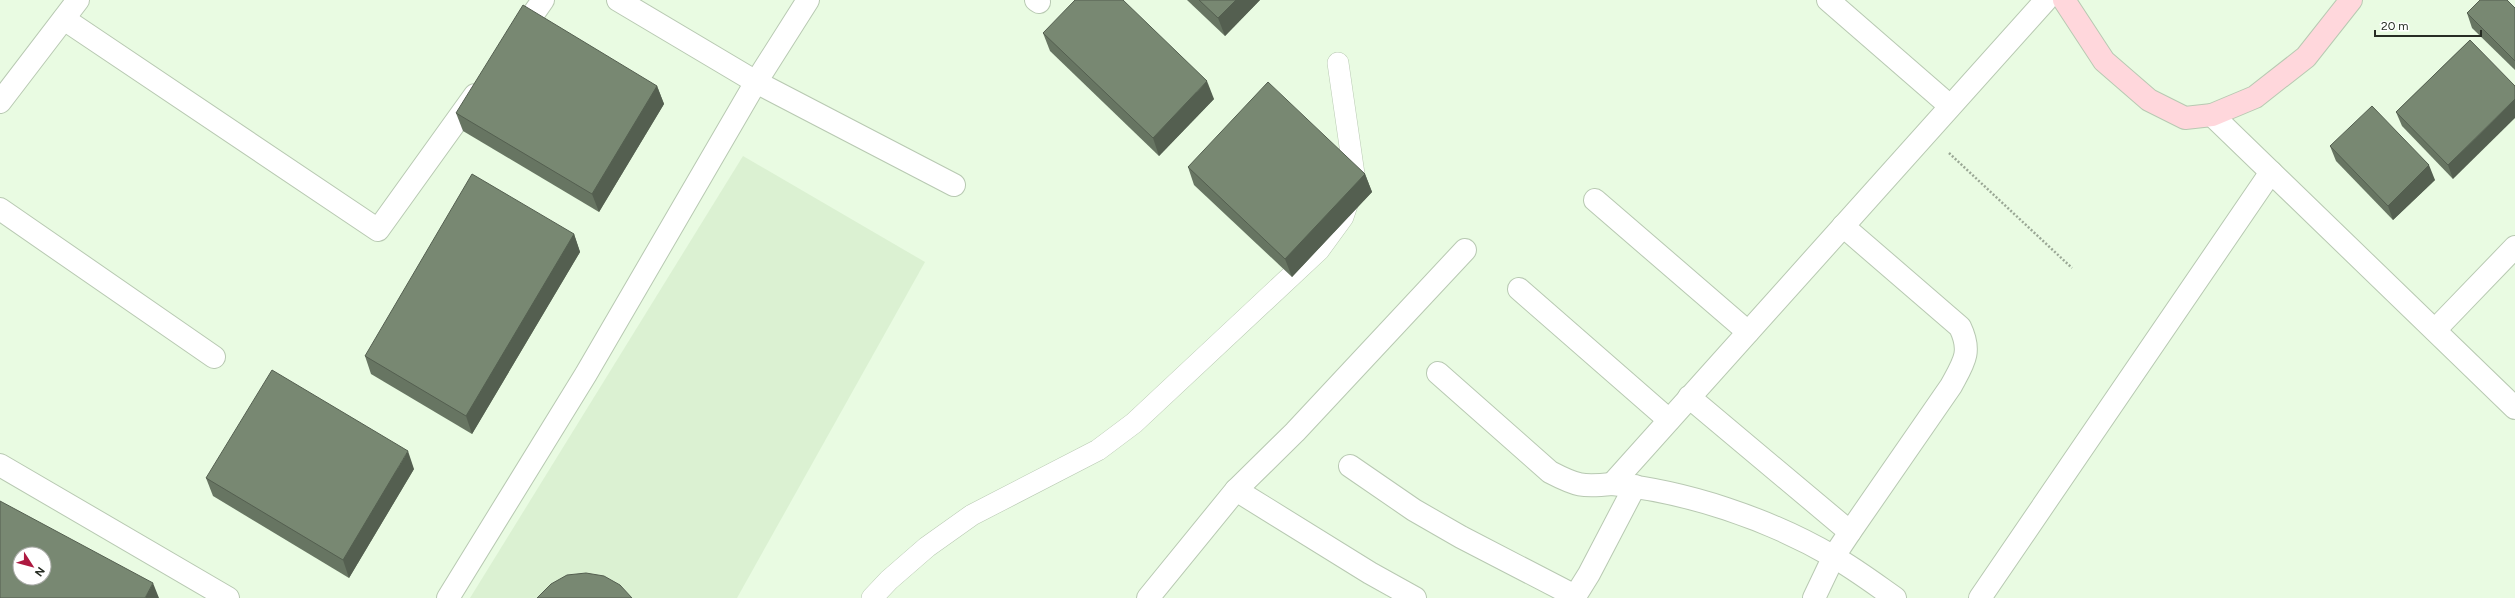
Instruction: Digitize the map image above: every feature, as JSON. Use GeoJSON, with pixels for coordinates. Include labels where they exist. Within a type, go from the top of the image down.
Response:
{"type":"FeatureCollection","features":[{"type":"Feature","properties":{"kind":"main road"},"geometry":{"type":"LineString","coordinates":[[2064,0],[2104,61],[2149,100],[2185,118],[2212,115],[2254,97],[2306,57],[2351,0]]}},
{"type":"Feature","properties":{"kind":"street"},"geometry":{"type":"LineString","coordinates":[[0,102],[78,0]]}},
{"type":"Feature","properties":{"kind":"street"},"geometry":{"type":"LineString","coordinates":[[505,54],[543,0]]}},
{"type":"Feature","properties":{"kind":"street"},"geometry":{"type":"LineString","coordinates":[[618,0],[756,82],[954,185]]}},
{"type":"Feature","properties":{"kind":"street"},"geometry":{"type":"LineString","coordinates":[[448,598],[586,374],[756,82],[808,0]]}},
{"type":"Feature","properties":{"kind":"street"},"geometry":{"type":"LineString","coordinates":[[1828,0],[1950,106]]}},
{"type":"Feature","properties":{"kind":"street"},"geometry":{"type":"LineString","coordinates":[[1612,484],[2046,0]]}},
{"type":"Feature","properties":{"kind":"street"},"geometry":{"type":"LineString","coordinates":[[64,19],[378,230],[487,79]]}},
{"type":"Feature","properties":{"kind":"street"},"geometry":{"type":"LineString","coordinates":[[2212,115],[2515,408]]}},
{"type":"Feature","properties":{"kind":"street"},"geometry":{"type":"LineString","coordinates":[[1980,598],[2272,172]]}},
{"type":"Feature","properties":{"kind":"street"},"geometry":{"type":"LineString","coordinates":[[1595,200],[1748,332]]}},
{"type":"Feature","properties":{"kind":"street"},"geometry":{"type":"LineString","coordinates":[[0,209],[214,357]]}},
{"type":"Feature","properties":{"kind":"street"},"geometry":{"type":"LineString","coordinates":[[1814,598],[1834,556],[1951,386],[1964,363],[1967,342],[1960,327],[1843,226]]}},
{"type":"Feature","properties":{"kind":"street"},"geometry":{"type":"LineString","coordinates":[[2435,330],[2515,247]]}},
{"type":"Feature","properties":{"kind":"street"},"geometry":{"type":"LineString","coordinates":[[1148,598],[1236,490],[1300,426],[1465,250]]}},
{"type":"Feature","properties":{"kind":"street"},"geometry":{"type":"LineString","coordinates":[[1519,289],[1669,420]]}},
{"type":"Feature","properties":{"kind":"street"},"geometry":{"type":"LineString","coordinates":[[1438,373],[1550,472],[1571,483],[1584,486],[1612,484],[1635,486],[1708,504],[1753,518],[1834,556],[1895,598]]}},
{"type":"Feature","properties":{"kind":"street"},"geometry":{"type":"LineString","coordinates":[[1689,397],[1850,532]]}},
{"type":"Feature","properties":{"kind":"street"},"geometry":{"type":"LineString","coordinates":[[0,465],[203,592],[228,598]]}},
{"type":"Feature","properties":{"kind":"street"},"geometry":{"type":"LineString","coordinates":[[1350,466],[1414,510],[1461,537],[1574,597],[1635,486]]}},
{"type":"Feature","properties":{"kind":"street"},"geometry":{"type":"LineString","coordinates":[[1236,490],[1370,573],[1415,598]]}},
{"type":"Feature","properties":{"kind":"lane"},"geometry":{"type":"LineString","coordinates":[[872,598],[889,580],[927,546],[972,516],[1098,450],[1134,423],[1319,250],[1343,217],[1355,181],[1338,63]]}},
{"type":"Feature","properties":{"kind":"path"},"geometry":{"type":"LineString","coordinates":[[1928,133],[2072,268]]}},
{"type":"Feature","properties":{"kind":"shaded area"},"geometry":{"type":"Polygon","coordinates":[[[743,156],[925,262],[737,598],[470,598],[743,156]]]}},
{"type":"Feature","properties":{"kind":"building"},"geometry":{"type":"Polygon","coordinates":[[[1075,0],[1123,0],[1207,81],[1153,138],[1043,33],[1075,0]]]}},
{"type":"Feature","properties":{"kind":"building"},"geometry":{"type":"Polygon","coordinates":[[[1199,0],[1236,0],[1218,18],[1199,0]]]}},
{"type":"Feature","properties":{"kind":"building"},"geometry":{"type":"Polygon","coordinates":[[[2480,0],[2507,0],[2515,8],[2515,61],[2467,13],[2480,0]]]}},
{"type":"Feature","properties":{"kind":"building"},"geometry":{"type":"Polygon","coordinates":[[[523,5],[657,86],[592,194],[456,113],[523,5]]]}},
{"type":"Feature","properties":{"kind":"building"},"geometry":{"type":"Polygon","coordinates":[[[2470,40],[2515,86],[2515,99],[2448,165],[2396,112],[2470,40]]]}},
{"type":"Feature","properties":{"kind":"building"},"geometry":{"type":"Polygon","coordinates":[[[1268,82],[1365,174],[1285,259],[1188,167],[1268,82]]]}},
{"type":"Feature","properties":{"kind":"building"},"geometry":{"type":"Polygon","coordinates":[[[2372,106],[2429,165],[2388,206],[2330,146],[2372,106]]]}},
{"type":"Feature","properties":{"kind":"building"},"geometry":{"type":"Polygon","coordinates":[[[472,174],[574,234],[466,416],[365,356],[472,174]]]}},
{"type":"Feature","properties":{"kind":"building"},"geometry":{"type":"Polygon","coordinates":[[[272,370],[408,451],[343,560],[206,478],[272,370]]]}},
{"type":"Feature","properties":{"kind":"building"},"geometry":{"type":"Polygon","coordinates":[[[0,501],[153,583],[145,598],[0,598],[0,501]]]}},
{"type":"Feature","properties":{"kind":"building"},"geometry":{"type":"Polygon","coordinates":[[[586,573],[604,576],[620,585],[632,598],[537,598],[551,584],[567,575],[586,573]]]}}]}
